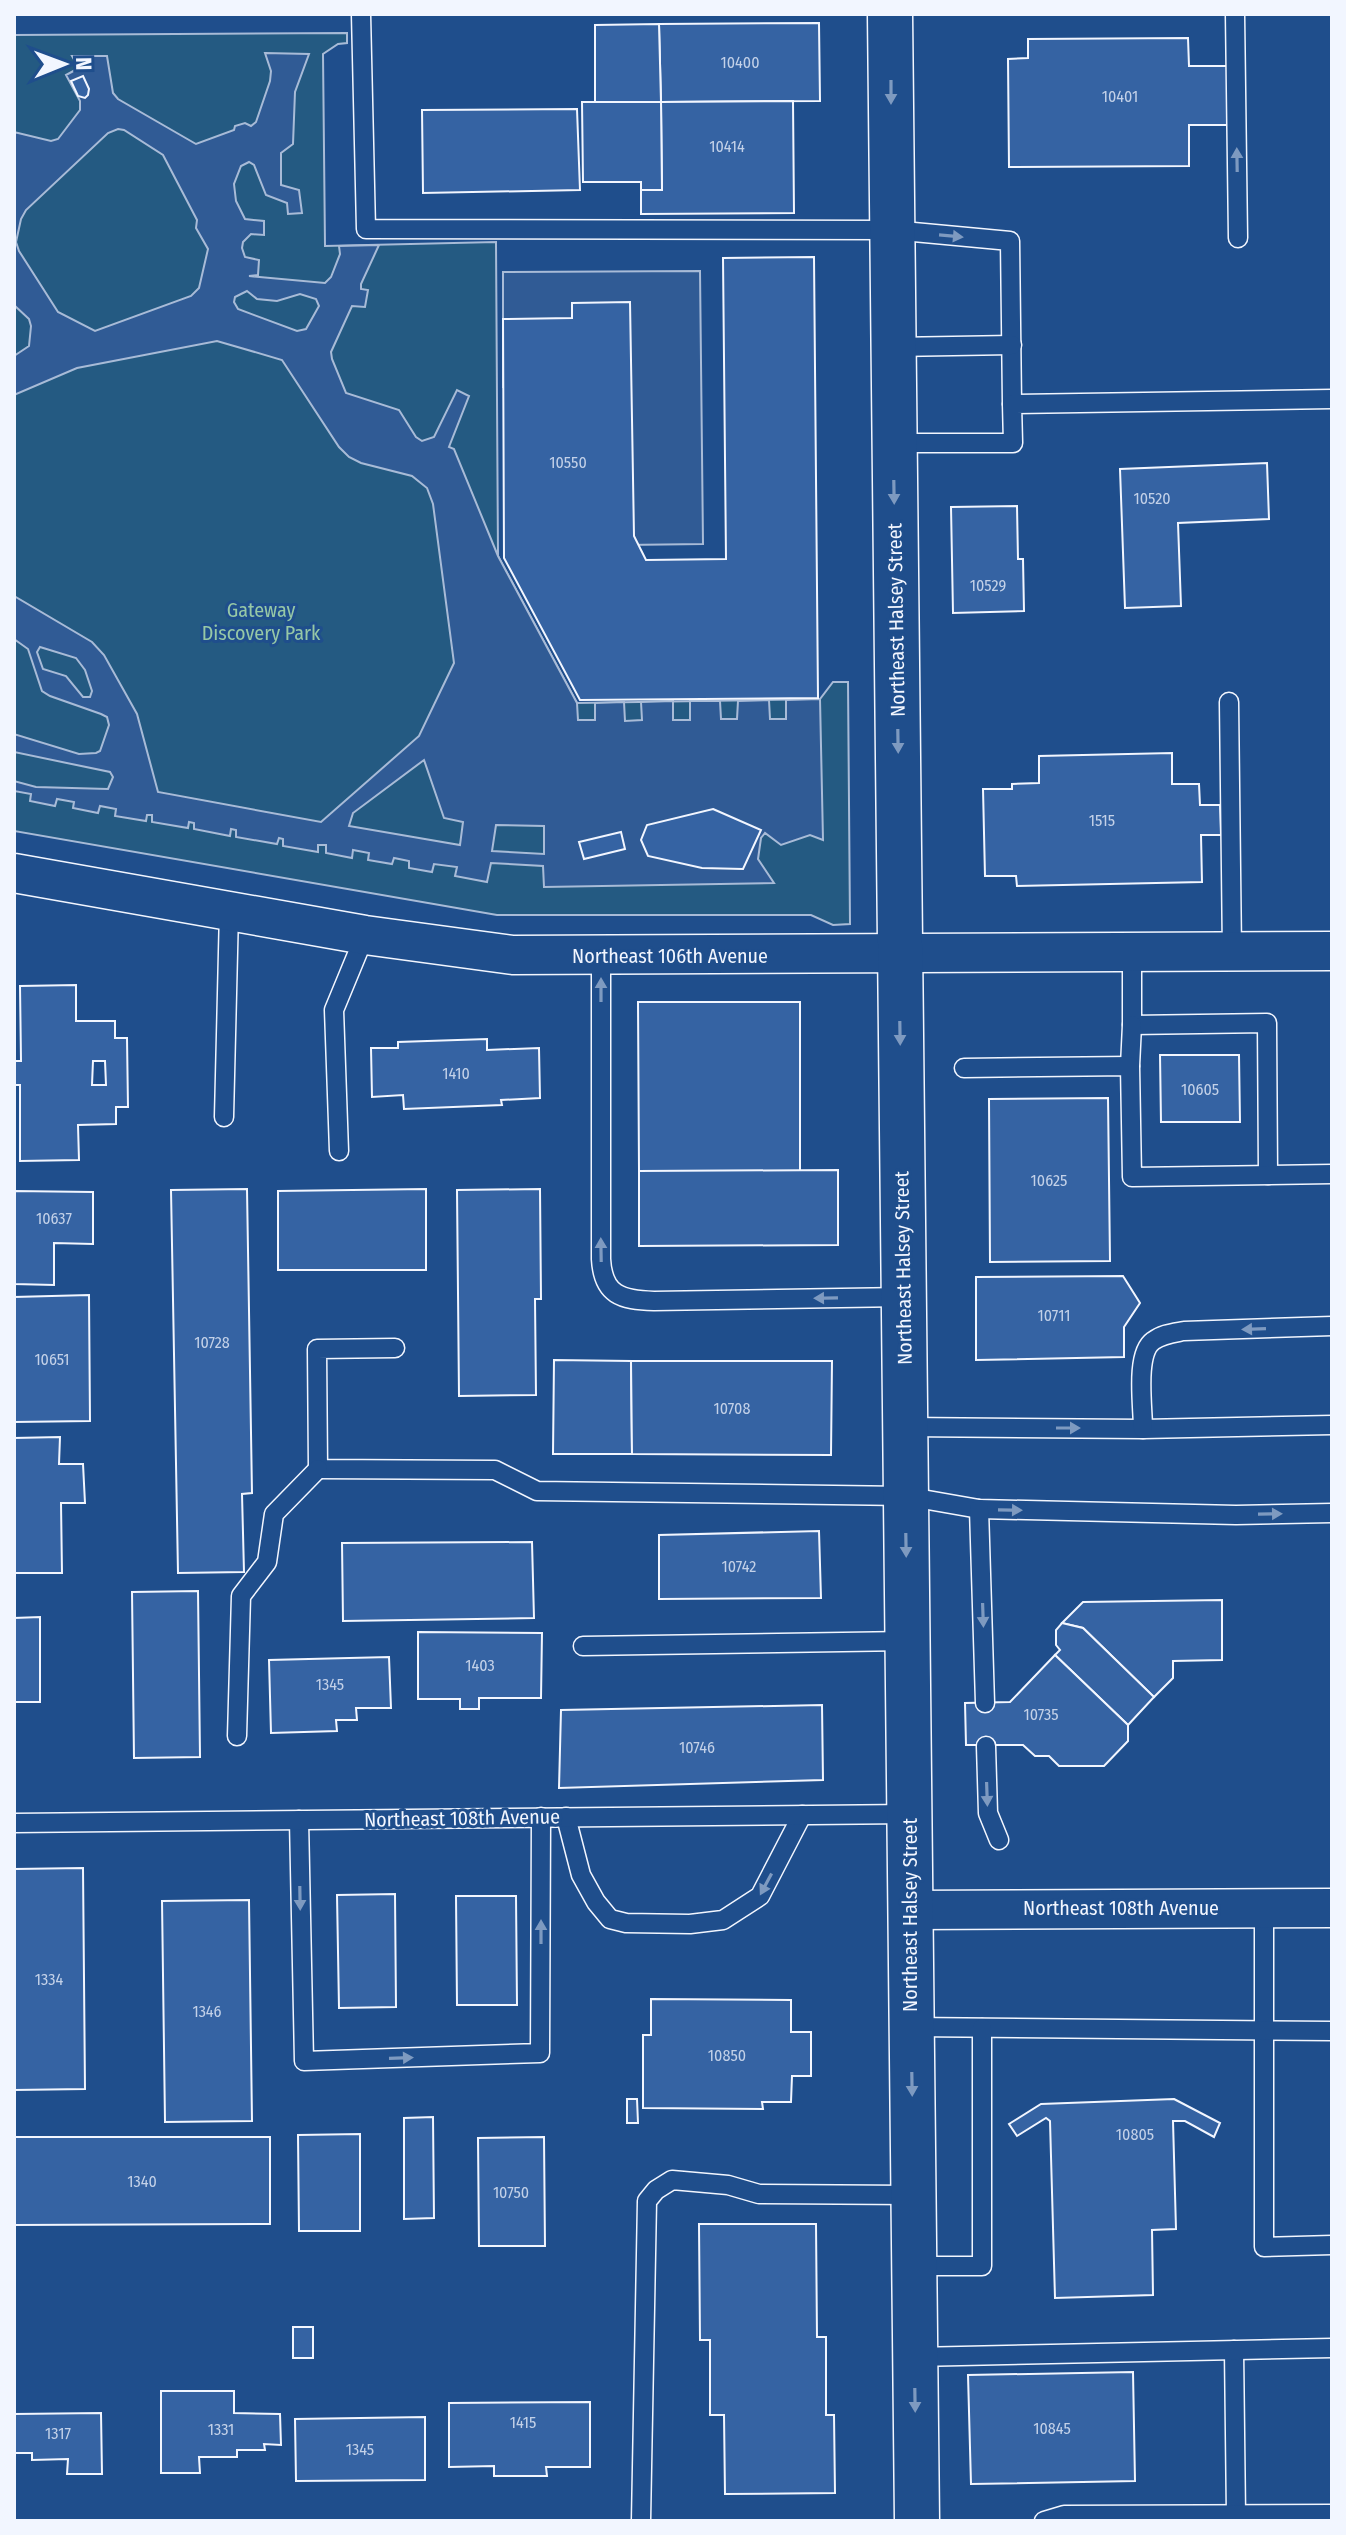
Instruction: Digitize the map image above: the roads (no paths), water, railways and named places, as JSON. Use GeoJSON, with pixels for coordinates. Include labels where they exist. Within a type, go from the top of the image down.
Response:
{"type":"FeatureCollection","features":[{"type":"Feature","properties":{"kind":"main road","name":"Northeast Halsey Street"},"geometry":{"type":"LineString","coordinates":[[890,14],[917,2521]]}},
{"type":"Feature","properties":{"kind":"street","name":"Northeast 106th Avenue"},"geometry":{"type":"LineString","coordinates":[[14,873],[365,935],[513,955],[1332,951]]}},
{"type":"Feature","properties":{"kind":"street","name":"Northeast 108th Avenue"},"geometry":{"type":"LineString","coordinates":[[910,1910],[1332,1908]]}},
{"type":"Feature","properties":{"kind":"lane"},"geometry":{"type":"LineString","coordinates":[[361,14],[366,229],[892,230],[1010,241],[1013,443],[894,443]]}},
{"type":"Feature","properties":{"kind":"lane"},"geometry":{"type":"LineString","coordinates":[[1235,14],[1238,238]]}},
{"type":"Feature","properties":{"kind":"lane"},"geometry":{"type":"LineString","coordinates":[[894,347],[1012,345]]}},
{"type":"Feature","properties":{"kind":"lane"},"geometry":{"type":"LineString","coordinates":[[1012,404],[1332,399]]}},
{"type":"Feature","properties":{"kind":"lane"},"geometry":{"type":"LineString","coordinates":[[1229,702],[1232,953]]}},
{"type":"Feature","properties":{"kind":"lane"},"geometry":{"type":"LineString","coordinates":[[224,1117],[229,911]]}},
{"type":"Feature","properties":{"kind":"lane"},"geometry":{"type":"LineString","coordinates":[[339,1151],[334,1010],[365,935]]}},
{"type":"Feature","properties":{"kind":"lane"},"geometry":{"type":"LineString","coordinates":[[1132,953],[1132,1177],[1332,1174]]}},
{"type":"Feature","properties":{"kind":"lane"},"geometry":{"type":"LineString","coordinates":[[601,956],[601,1259],[602,1273],[608,1287],[619,1296],[637,1301],[904,1297]]}},
{"type":"Feature","properties":{"kind":"lane"},"geometry":{"type":"LineString","coordinates":[[1132,1025],[1267,1023],[1268,1175]]}},
{"type":"Feature","properties":{"kind":"lane"},"geometry":{"type":"LineString","coordinates":[[964,1068],[1130,1066]]}},
{"type":"Feature","properties":{"kind":"lane"},"geometry":{"type":"LineString","coordinates":[[1143,1429],[1142,1365],[1146,1348],[1154,1340],[1184,1331],[1332,1326]]}},
{"type":"Feature","properties":{"kind":"lane"},"geometry":{"type":"LineString","coordinates":[[237,1736],[241,1596],[267,1562],[274,1514],[318,1469],[317,1349],[395,1348]]}},
{"type":"Feature","properties":{"kind":"lane"},"geometry":{"type":"LineString","coordinates":[[906,1427],[1143,1429],[1332,1425]]}},
{"type":"Feature","properties":{"kind":"lane"},"geometry":{"type":"LineString","coordinates":[[318,1469],[495,1470],[537,1491],[905,1496],[979,1509],[1236,1515],[1332,1513]]}},
{"type":"Feature","properties":{"kind":"lane"},"geometry":{"type":"LineString","coordinates":[[979,1509],[985,1703]]}},
{"type":"Feature","properties":{"kind":"lane"},"geometry":{"type":"LineString","coordinates":[[583,1646],[907,1641]]}},
{"type":"Feature","properties":{"kind":"lane"},"geometry":{"type":"LineString","coordinates":[[986,1746],[988,1813],[999,1840]]}},
{"type":"Feature","properties":{"kind":"lane","name":"Northeast 108th Avenue"},"geometry":{"type":"LineString","coordinates":[[14,1823],[910,1814]]}},
{"type":"Feature","properties":{"kind":"lane"},"geometry":{"type":"LineString","coordinates":[[566,1817],[581,1875],[610,1919],[626,1923],[690,1924],[723,1920],[760,1896],[802,1815]]}},
{"type":"Feature","properties":{"kind":"lane"},"geometry":{"type":"LineString","coordinates":[[299,1820],[304,2061],[540,2053],[541,1817]]}},
{"type":"Feature","properties":{"kind":"lane"},"geometry":{"type":"LineString","coordinates":[[1264,1908],[1264,2247],[1332,2245]]}},
{"type":"Feature","properties":{"kind":"lane"},"geometry":{"type":"LineString","coordinates":[[911,2027],[1332,2031]]}},
{"type":"Feature","properties":{"kind":"lane"},"geometry":{"type":"LineString","coordinates":[[915,2266],[982,2266],[982,2028]]}},
{"type":"Feature","properties":{"kind":"lane"},"geometry":{"type":"LineString","coordinates":[[641,2521],[647,2201],[656,2190],[672,2180],[728,2185],[759,2194],[913,2195]]}},
{"type":"Feature","properties":{"kind":"lane"},"geometry":{"type":"LineString","coordinates":[[915,2357],[1332,2348]]}},
{"type":"Feature","properties":{"kind":"lane"},"geometry":{"type":"LineString","coordinates":[[1234,2350],[1236,2516]]}},
{"type":"Feature","properties":{"kind":"lane"},"geometry":{"type":"LineString","coordinates":[[1044,2521],[1064,2515],[1332,2514]]}},
{"type":"Feature","properties":{"kind":"park label","name":"Gateway Discovery Park"},"geometry":{"type":"Point","coordinates":[261,622]}}]}
